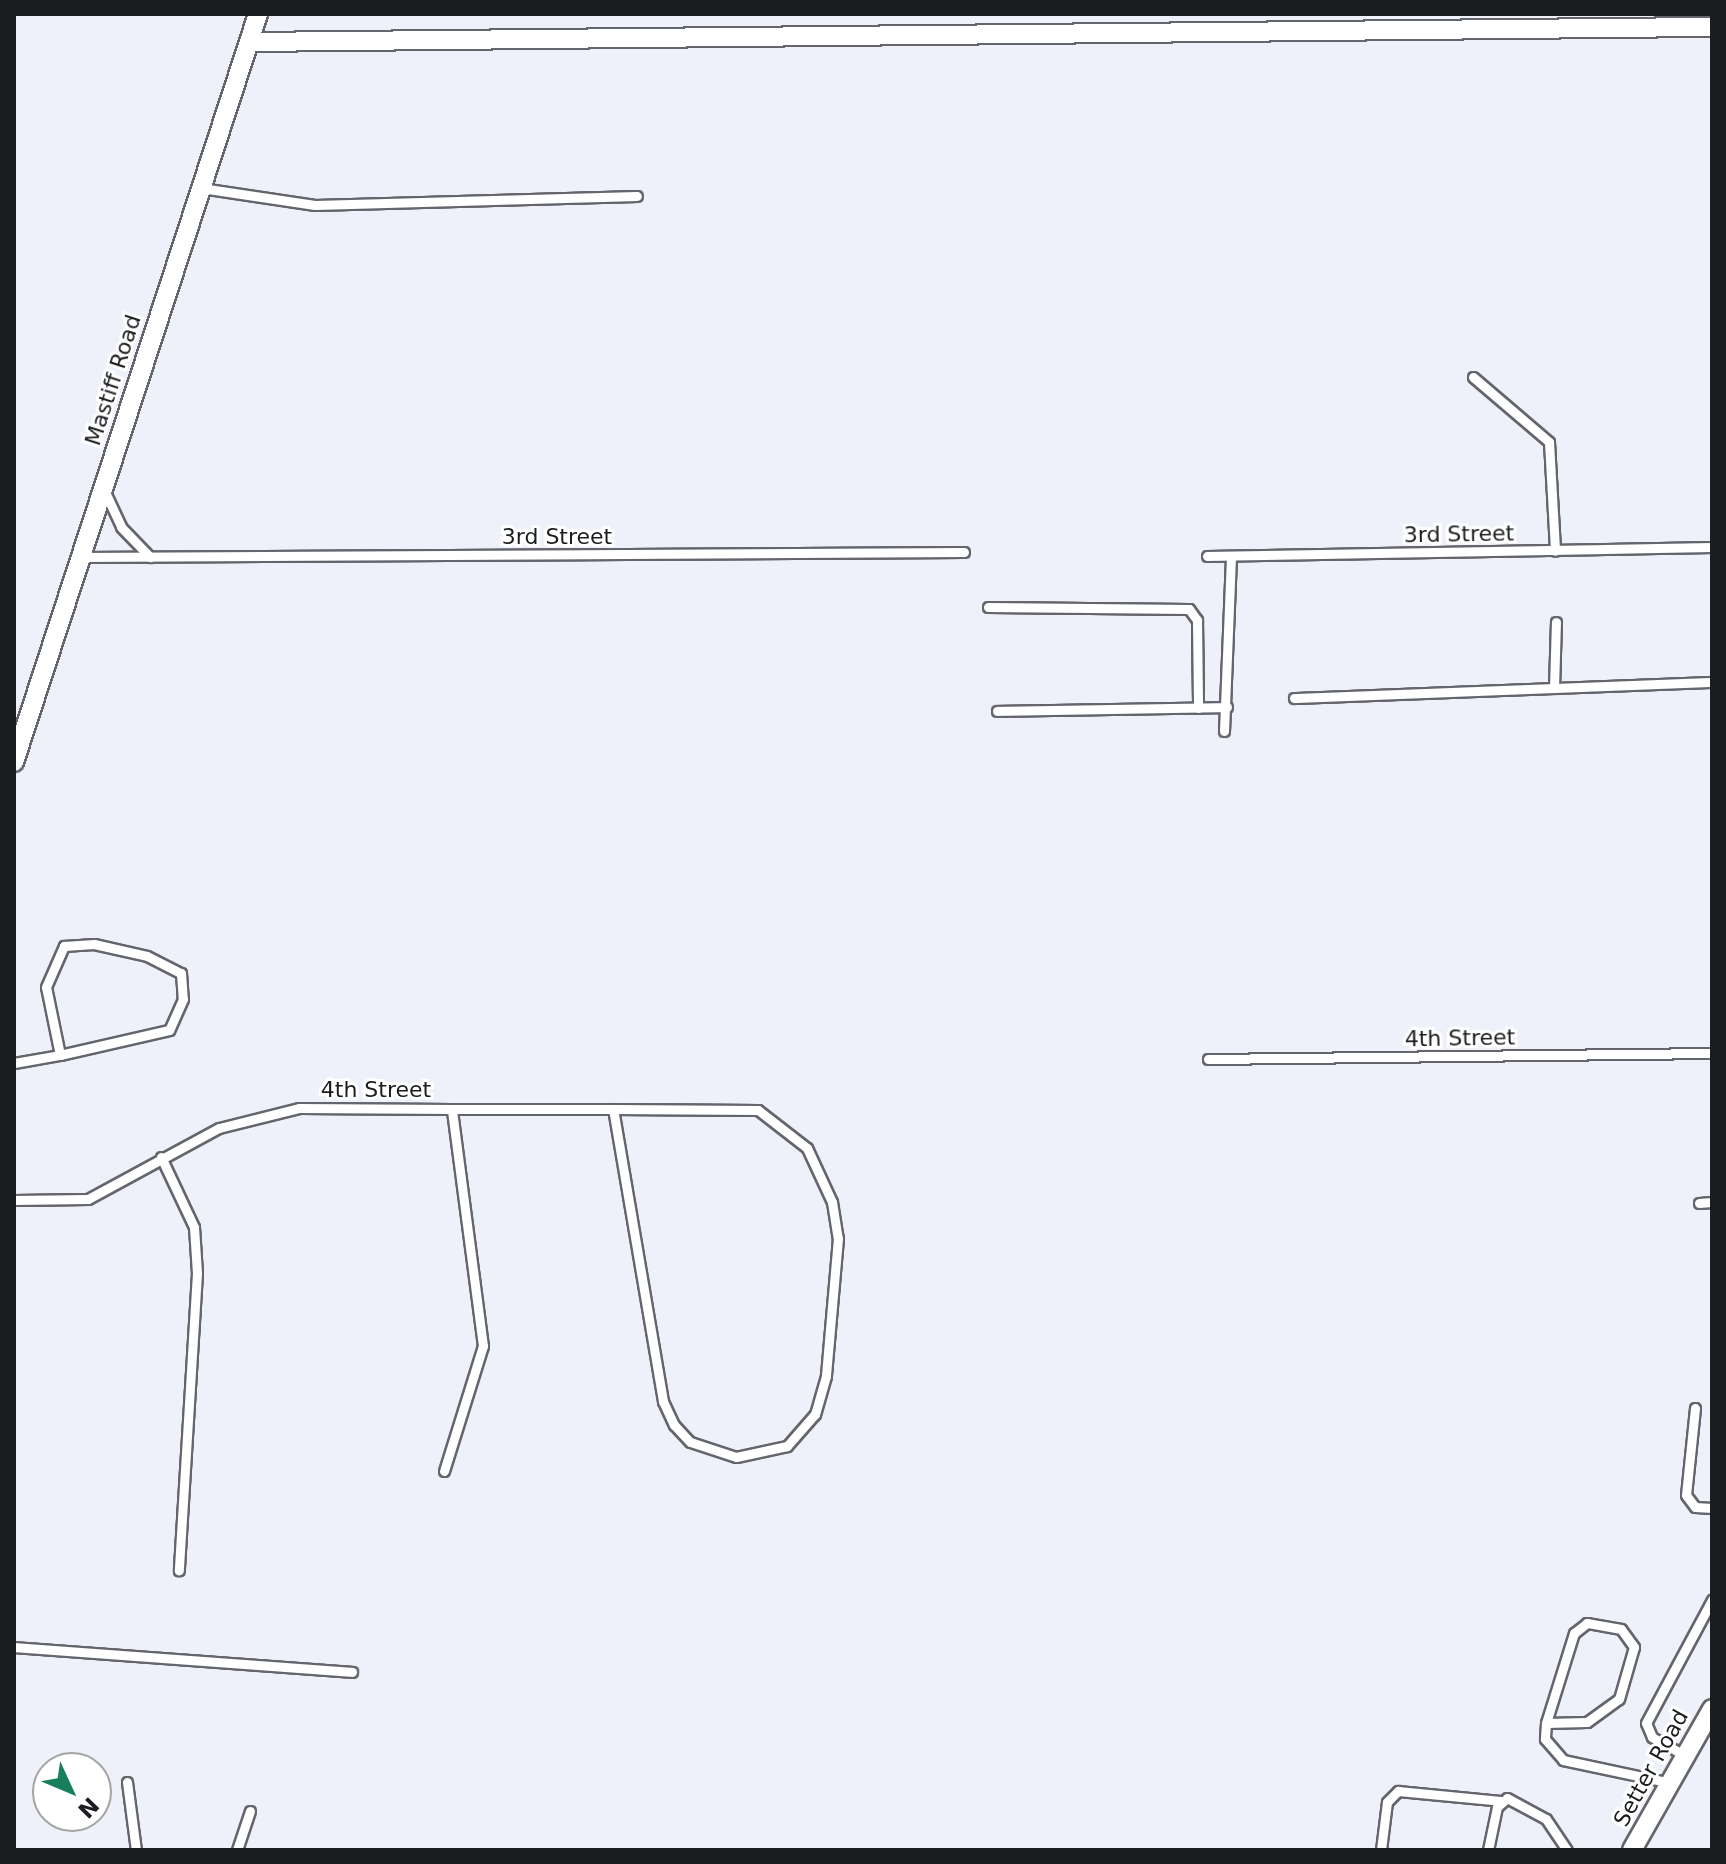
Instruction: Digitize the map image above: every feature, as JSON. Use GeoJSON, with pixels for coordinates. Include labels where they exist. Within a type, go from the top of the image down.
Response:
{"type":"FeatureCollection","features":[{"type":"Feature","properties":{"kind":"street","name":"Mastiff Road"},"geometry":{"type":"LineString","coordinates":[[14,762],[258,14]]}},
{"type":"Feature","properties":{"kind":"street"},"geometry":{"type":"LineString","coordinates":[[249,42],[1712,27]]}},
{"type":"Feature","properties":{"kind":"street","name":"Setter Road"},"geometry":{"type":"LineString","coordinates":[[1632,1850],[1712,1709]]}},
{"type":"Feature","properties":{"kind":"lane"},"geometry":{"type":"LineString","coordinates":[[201,188],[315,205],[637,196]]}},
{"type":"Feature","properties":{"kind":"lane"},"geometry":{"type":"LineString","coordinates":[[1473,377],[1549,442],[1555,551]]}},
{"type":"Feature","properties":{"kind":"lane"},"geometry":{"type":"LineString","coordinates":[[103,486],[121,527],[150,557]]}},
{"type":"Feature","properties":{"kind":"lane","name":"3rd Street"},"geometry":{"type":"LineString","coordinates":[[1207,556],[1712,547]]}},
{"type":"Feature","properties":{"kind":"lane","name":"3rd Street"},"geometry":{"type":"LineString","coordinates":[[80,557],[964,552]]}},
{"type":"Feature","properties":{"kind":"lane"},"geometry":{"type":"LineString","coordinates":[[1224,731],[1231,556]]}},
{"type":"Feature","properties":{"kind":"lane"},"geometry":{"type":"LineString","coordinates":[[988,607],[1183,606],[1197,620],[1198,708]]}},
{"type":"Feature","properties":{"kind":"lane"},"geometry":{"type":"LineString","coordinates":[[1554,688],[1556,622]]}},
{"type":"Feature","properties":{"kind":"lane"},"geometry":{"type":"LineString","coordinates":[[1294,698],[1712,682]]}},
{"type":"Feature","properties":{"kind":"lane"},"geometry":{"type":"LineString","coordinates":[[997,711],[1227,707]]}},
{"type":"Feature","properties":{"kind":"lane"},"geometry":{"type":"LineString","coordinates":[[14,1063],[60,1055],[169,1030],[183,999],[181,973],[147,956],[94,944],[64,946],[46,987],[60,1055]]}},
{"type":"Feature","properties":{"kind":"lane","name":"4th Street"},"geometry":{"type":"LineString","coordinates":[[1208,1059],[1712,1053]]}},
{"type":"Feature","properties":{"kind":"lane"},"geometry":{"type":"LineString","coordinates":[[444,1471],[483,1346],[452,1109]]}},
{"type":"Feature","properties":{"kind":"lane","name":"4th Street"},"geometry":{"type":"LineString","coordinates":[[14,1200],[88,1199],[161,1157],[265,1112],[452,1109],[613,1109],[758,1110],[791,1128],[821,1174],[838,1238],[838,1295],[815,1414],[787,1446],[736,1457],[690,1442],[663,1401],[613,1109]]}},
{"type":"Feature","properties":{"kind":"lane"},"geometry":{"type":"LineString","coordinates":[[161,1157],[194,1227],[197,1273],[179,1570]]}},
{"type":"Feature","properties":{"kind":"lane"},"geometry":{"type":"LineString","coordinates":[[1699,1203],[1712,1202]]}},
{"type":"Feature","properties":{"kind":"lane"},"geometry":{"type":"LineString","coordinates":[[1695,1408],[1686,1495],[1695,1507],[1712,1508]]}},
{"type":"Feature","properties":{"kind":"lane"},"geometry":{"type":"LineString","coordinates":[[1686,1756],[1652,1737],[1646,1723],[1712,1600]]}},
{"type":"Feature","properties":{"kind":"lane"},"geometry":{"type":"LineString","coordinates":[[1546,1723],[1587,1722],[1609,1711],[1631,1670],[1628,1632],[1587,1623],[1574,1633],[1546,1723],[1555,1757],[1671,1783]]}},
{"type":"Feature","properties":{"kind":"lane"},"geometry":{"type":"LineString","coordinates":[[14,1647],[352,1672]]}},
{"type":"Feature","properties":{"kind":"lane"},"geometry":{"type":"LineString","coordinates":[[127,1782],[136,1850]]}},
{"type":"Feature","properties":{"kind":"lane"},"geometry":{"type":"LineString","coordinates":[[1381,1850],[1387,1802],[1398,1791],[1501,1801],[1531,1808],[1567,1850]]}},
{"type":"Feature","properties":{"kind":"lane"},"geometry":{"type":"LineString","coordinates":[[1488,1850],[1501,1801]]}},
{"type":"Feature","properties":{"kind":"lane"},"geometry":{"type":"LineString","coordinates":[[237,1850],[250,1811]]}}]}
